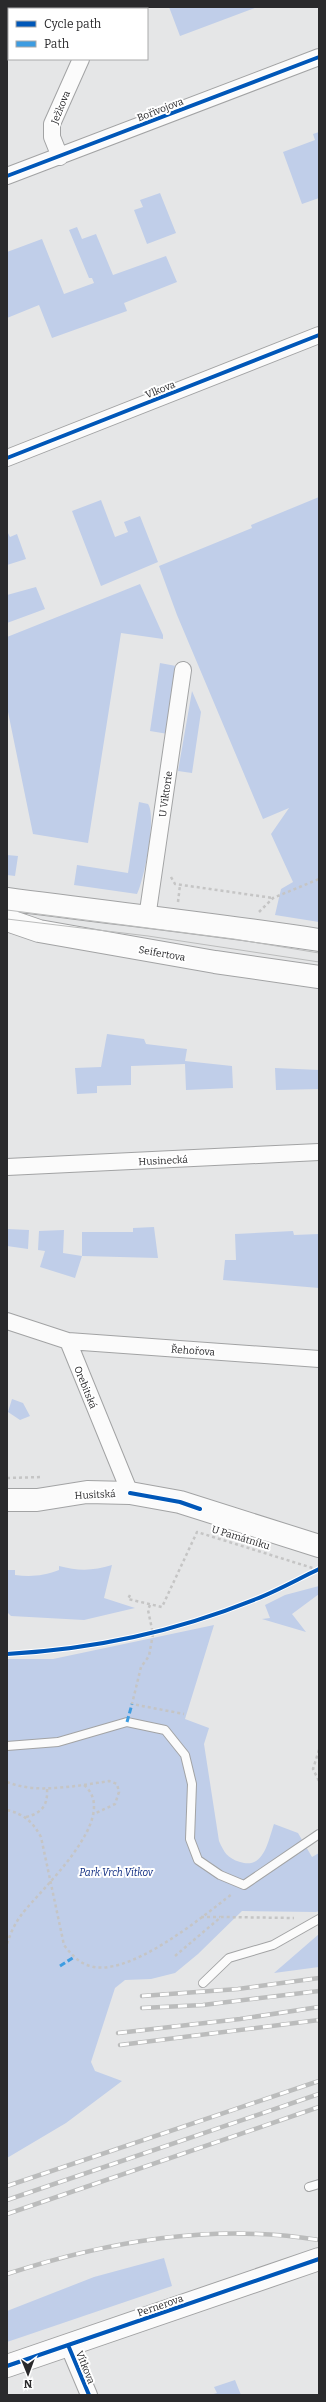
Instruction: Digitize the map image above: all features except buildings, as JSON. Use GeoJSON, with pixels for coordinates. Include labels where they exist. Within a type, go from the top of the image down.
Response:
{"type":"FeatureCollection","features":[{"type":"Feature","properties":{"kind":"street","name":"Bořivojova"},"geometry":{"type":"LineString","coordinates":[[7,176],[319,57]]}},
{"type":"Feature","properties":{"kind":"street","name":"Ježkova"},"geometry":{"type":"LineString","coordinates":[[60,156],[52,137],[52,124],[81,60]]}},
{"type":"Feature","properties":{"kind":"street","name":"Vlkova"},"geometry":{"type":"LineString","coordinates":[[7,458],[319,335]]}},
{"type":"Feature","properties":{"kind":"street","name":"U Viktorie"},"geometry":{"type":"LineString","coordinates":[[147,918],[183,670]]}},
{"type":"Feature","properties":{"kind":"street"},"geometry":{"type":"LineString","coordinates":[[7,899],[147,918],[221,925],[319,940]]}},
{"type":"Feature","properties":{"kind":"street","name":"Seifertova"},"geometry":{"type":"LineString","coordinates":[[7,920],[39,931],[215,962],[319,977]]}},
{"type":"Feature","properties":{"kind":"street","name":"Husinecká"},"geometry":{"type":"LineString","coordinates":[[7,1167],[319,1152]]}},
{"type":"Feature","properties":{"kind":"street"},"geometry":{"type":"LineString","coordinates":[[7,1322],[68,1341]]}},
{"type":"Feature","properties":{"kind":"street","name":"Řehořova"},"geometry":{"type":"LineString","coordinates":[[68,1341],[319,1359]]}},
{"type":"Feature","properties":{"kind":"street","name":"Orebitská"},"geometry":{"type":"LineString","coordinates":[[68,1341],[130,1493]]}},
{"type":"Feature","properties":{"kind":"street","name":"Husitská"},"geometry":{"type":"LineString","coordinates":[[7,1500],[37,1500],[87,1492],[130,1493],[180,1502],[319,1546]]}},
{"type":"Feature","properties":{"kind":"street","name":"Pernerova"},"geometry":{"type":"LineString","coordinates":[[7,2366],[319,2259]]}},
{"type":"Feature","properties":{"kind":"street","name":"Vítkova"},"geometry":{"type":"LineString","coordinates":[[68,2345],[88,2395]]}},
{"type":"Feature","properties":{"kind":"lane"},"geometry":{"type":"LineString","coordinates":[[7,1746],[58,1742],[127,1722],[164,1730],[185,1755],[192,1784],[190,1839],[198,1860],[220,1875],[244,1886],[319,1834]]}},
{"type":"Feature","properties":{"kind":"lane"},"geometry":{"type":"LineString","coordinates":[[203,1983],[229,1958],[273,1945],[319,1919]]}},
{"type":"Feature","properties":{"kind":"lane"},"geometry":{"type":"LineString","coordinates":[[309,2187],[319,2184]]}},
{"type":"Feature","properties":{"kind":"path"},"geometry":{"type":"LineString","coordinates":[[169,874],[175,884],[273,898]]}},
{"type":"Feature","properties":{"kind":"path"},"geometry":{"type":"LineString","coordinates":[[255,919],[262,907],[273,898],[319,879]]}},
{"type":"Feature","properties":{"kind":"path"},"geometry":{"type":"LineString","coordinates":[[178,906],[180,884]]}},
{"type":"Feature","properties":{"kind":"path"},"geometry":{"type":"LineString","coordinates":[[7,1478],[20,1477]]}},
{"type":"Feature","properties":{"kind":"path"},"geometry":{"type":"LineString","coordinates":[[312,1572],[319,1569]]}},
{"type":"Feature","properties":{"kind":"path"},"geometry":{"type":"LineString","coordinates":[[130,1595],[128,1599],[150,1605],[148,1610],[153,1634],[149,1656],[140,1667],[132,1704],[184,1714]]}},
{"type":"Feature","properties":{"kind":"path"},"geometry":{"type":"LineString","coordinates":[[146,1636],[160,1632]]}},
{"type":"Feature","properties":{"kind":"path"},"geometry":{"type":"LineString","coordinates":[[319,1750],[313,1769],[319,1781]]}},
{"type":"Feature","properties":{"kind":"path"},"geometry":{"type":"LineString","coordinates":[[7,1782],[17,1786],[47,1789],[109,1781],[117,1784],[119,1792],[115,1804],[94,1815]]}},
{"type":"Feature","properties":{"kind":"path"},"geometry":{"type":"LineString","coordinates":[[7,1944],[22,1915],[64,1867],[78,1846],[94,1815],[93,1797],[91,1791],[84,1785]]}},
{"type":"Feature","properties":{"kind":"path"},"geometry":{"type":"LineString","coordinates":[[26,1817],[34,1815],[44,1808],[47,1802],[47,1789]]}},
{"type":"Feature","properties":{"kind":"path"},"geometry":{"type":"LineString","coordinates":[[7,1810],[26,1817],[36,1826],[42,1837],[64,1945],[74,1957],[88,1966],[107,1967],[130,1962],[163,1944],[244,1886]]}},
{"type":"Feature","properties":{"kind":"path"},"geometry":{"type":"LineString","coordinates":[[201,1917],[298,1918]]}},
{"type":"Feature","properties":{"kind":"path"},"geometry":{"type":"LineString","coordinates":[[175,1956],[221,1917]]}},
{"type":"Feature","properties":{"kind":"green space"},"geometry":{"type":"Polygon","coordinates":[[[169,7],[257,7],[180,36],[169,7]]]}},
{"type":"Feature","properties":{"kind":"green space"},"geometry":{"type":"Polygon","coordinates":[[[319,132],[319,198],[302,204],[283,152],[315,140],[313,134],[319,132]]]}},
{"type":"Feature","properties":{"kind":"green space"},"geometry":{"type":"Polygon","coordinates":[[[160,193],[176,233],[147,244],[134,210],[143,207],[140,200],[160,193]]]}},
{"type":"Feature","properties":{"kind":"green space"},"geometry":{"type":"Polygon","coordinates":[[[77,227],[82,239],[96,234],[113,275],[166,256],[177,282],[124,303],[127,311],[52,338],[39,305],[7,318],[7,252],[42,239],[64,294],[94,283],[92,278],[89,278],[69,230],[77,227]]]}},
{"type":"Feature","properties":{"kind":"green space"},"geometry":{"type":"Polygon","coordinates":[[[319,497],[319,922],[275,915],[281,889],[293,882],[271,834],[289,808],[263,819],[177,615],[159,566],[252,528],[251,525],[319,497]]]}},
{"type":"Feature","properties":{"kind":"green space"},"geometry":{"type":"Polygon","coordinates":[[[101,500],[115,537],[128,532],[124,522],[140,516],[158,562],[101,586],[72,511],[101,500]]]}},
{"type":"Feature","properties":{"kind":"green space"},"geometry":{"type":"Polygon","coordinates":[[[7,531],[10,537],[17,534],[26,559],[7,565],[7,531]]]}},
{"type":"Feature","properties":{"kind":"green space"},"geometry":{"type":"Polygon","coordinates":[[[140,584],[163,635],[163,639],[121,633],[88,843],[33,834],[7,707],[7,637],[140,584]]]}},
{"type":"Feature","properties":{"kind":"green space"},"geometry":{"type":"Polygon","coordinates":[[[36,587],[45,609],[7,623],[7,595],[36,587]]]}},
{"type":"Feature","properties":{"kind":"green space"},"geometry":{"type":"Polygon","coordinates":[[[160,663],[176,666],[178,669],[168,734],[150,731],[160,663]]]}},
{"type":"Feature","properties":{"kind":"green space"},"geometry":{"type":"Polygon","coordinates":[[[192,691],[201,712],[192,773],[178,771],[192,691]]]}},
{"type":"Feature","properties":{"kind":"green space"},"geometry":{"type":"Polygon","coordinates":[[[139,802],[148,804],[151,821],[146,863],[137,894],[74,885],[77,865],[128,873],[139,802]]]}},
{"type":"Feature","properties":{"kind":"green space"},"geometry":{"type":"Polygon","coordinates":[[[7,855],[18,856],[15,876],[7,875],[7,855]]]}},
{"type":"Feature","properties":{"kind":"green space"},"geometry":{"type":"Polygon","coordinates":[[[107,1034],[144,1039],[146,1044],[187,1049],[185,1061],[232,1066],[233,1088],[186,1090],[185,1064],[131,1066],[131,1085],[97,1086],[97,1093],[77,1094],[75,1068],[101,1067],[107,1034]]]}},
{"type":"Feature","properties":{"kind":"green space"},"geometry":{"type":"Polygon","coordinates":[[[275,1068],[319,1070],[319,1089],[276,1090],[275,1068]]]}},
{"type":"Feature","properties":{"kind":"green space"},"geometry":{"type":"Polygon","coordinates":[[[154,1227],[158,1258],[82,1256],[82,1232],[133,1232],[133,1228],[154,1227]]]}},
{"type":"Feature","properties":{"kind":"green space"},"geometry":{"type":"Polygon","coordinates":[[[7,1229],[29,1230],[28,1249],[7,1246],[7,1229]]]}},
{"type":"Feature","properties":{"kind":"green space"},"geometry":{"type":"Polygon","coordinates":[[[64,1230],[63,1253],[82,1256],[75,1278],[40,1267],[45,1251],[38,1250],[39,1231],[64,1230]]]}},
{"type":"Feature","properties":{"kind":"green space"},"geometry":{"type":"Polygon","coordinates":[[[293,1231],[294,1235],[319,1234],[319,1288],[223,1280],[225,1260],[236,1260],[235,1234],[293,1231]]]}},
{"type":"Feature","properties":{"kind":"green space"},"geometry":{"type":"Polygon","coordinates":[[[12,1399],[23,1403],[30,1416],[20,1420],[8,1412],[12,1399]]]}},
{"type":"Feature","properties":{"kind":"green space"},"geometry":{"type":"Polygon","coordinates":[[[112,1565],[104,1598],[135,1608],[84,1620],[11,1616],[7,1612],[7,1570],[15,1570],[15,1575],[32,1576],[48,1574],[59,1570],[59,1566],[86,1570],[112,1565]]]}},
{"type":"Feature","properties":{"kind":"green space"},"geometry":{"type":"Polygon","coordinates":[[[319,1586],[319,1594],[292,1614],[306,1632],[262,1619],[270,1618],[265,1605],[285,1595],[319,1586]]]}},
{"type":"Feature","properties":{"kind":"green space","name":"Park Vrch Vítkov"},"geometry":{"type":"Polygon","coordinates":[[[214,1625],[185,1719],[209,1728],[204,1744],[219,1841],[224,1851],[229,1856],[240,1862],[248,1863],[255,1862],[264,1852],[274,1824],[298,1833],[312,1857],[319,1853],[319,1911],[242,1911],[198,1954],[175,1973],[151,1979],[125,1980],[115,1988],[91,2062],[95,2071],[122,2081],[66,2123],[7,2158],[7,1659],[53,1659],[214,1625]]]}},
{"type":"Feature","properties":{"kind":"green space"},"geometry":{"type":"Polygon","coordinates":[[[319,1934],[319,1967],[274,1973],[319,1934]]]}},
{"type":"Feature","properties":{"kind":"green space"},"geometry":{"type":"Polygon","coordinates":[[[164,2258],[172,2286],[7,2342],[7,2311],[94,2277],[164,2258]]]}},
{"type":"Feature","properties":{"kind":"green space"},"geometry":{"type":"Polygon","coordinates":[[[235,2380],[241,2395],[210,2395],[217,2393],[214,2387],[235,2380]]]}},
{"type":"Feature","properties":{"kind":"tram line"},"geometry":{"type":"LineString","coordinates":[[7,910],[234,939],[319,953]]}},
{"type":"Feature","properties":{"kind":"tram line"},"geometry":{"type":"LineString","coordinates":[[7,919],[148,936],[319,962]]}},
{"type":"Feature","properties":{"kind":"railway"},"geometry":{"type":"LineString","coordinates":[[142,1996],[238,1989],[319,1978]]}},
{"type":"Feature","properties":{"kind":"railway"},"geometry":{"type":"LineString","coordinates":[[142,2008],[203,2005],[319,1991]]}},
{"type":"Feature","properties":{"kind":"railway"},"geometry":{"type":"LineString","coordinates":[[118,2033],[240,2019],[319,2007]]}},
{"type":"Feature","properties":{"kind":"railway"},"geometry":{"type":"LineString","coordinates":[[120,2045],[319,2020]]}},
{"type":"Feature","properties":{"kind":"railway"},"geometry":{"type":"LineString","coordinates":[[7,2186],[319,2081]]}},
{"type":"Feature","properties":{"kind":"railway"},"geometry":{"type":"LineString","coordinates":[[7,2200],[319,2094]]}},
{"type":"Feature","properties":{"kind":"railway"},"geometry":{"type":"LineString","coordinates":[[7,2214],[319,2107]]}},
{"type":"Feature","properties":{"kind":"railway"},"geometry":{"type":"LineString","coordinates":[[7,2274],[84,2252],[161,2238],[239,2234],[279,2235],[319,2240]]}},
{"type":"Feature","properties":{"kind":"marked path"},"geometry":{"type":"LineString","coordinates":[[127,1722],[132,1704]]}},
{"type":"Feature","properties":{"kind":"marked path"},"geometry":{"type":"LineString","coordinates":[[60,1966],[74,1957]]}},
{"type":"Feature","properties":{"kind":"cycle path"},"geometry":{"type":"LineString","coordinates":[[7,176],[319,57]]}},
{"type":"Feature","properties":{"kind":"cycle path"},"geometry":{"type":"LineString","coordinates":[[7,458],[319,335]]}},
{"type":"Feature","properties":{"kind":"cycle path"},"geometry":{"type":"LineString","coordinates":[[130,1493],[180,1502],[200,1509]]}},
{"type":"Feature","properties":{"kind":"cycle path"},"geometry":{"type":"LineString","coordinates":[[7,1654],[72,1648],[164,1630],[225,1611],[256,1599],[280,1589],[319,1569]]}},
{"type":"Feature","properties":{"kind":"cycle path"},"geometry":{"type":"LineString","coordinates":[[7,2366],[319,2259]]}},
{"type":"Feature","properties":{"kind":"cycle path"},"geometry":{"type":"LineString","coordinates":[[68,2345],[89,2395]]}}]}
